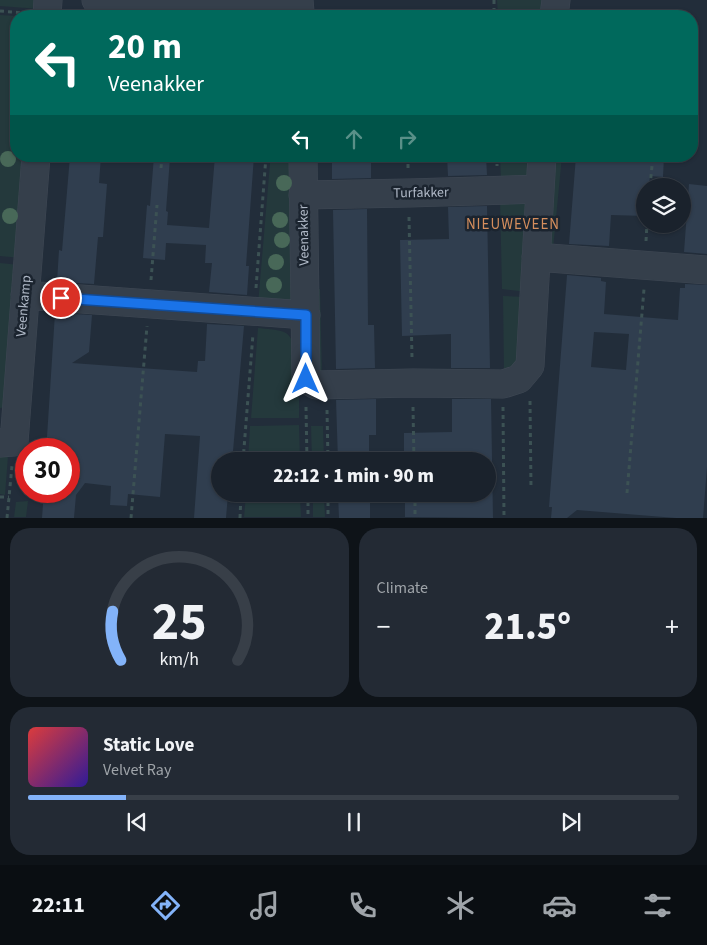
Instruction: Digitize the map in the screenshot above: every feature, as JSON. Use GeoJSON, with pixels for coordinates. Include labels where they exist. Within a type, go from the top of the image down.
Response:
{"type":"FeatureCollection","features":[{"type":"Feature","properties":{"kind":"street"},"geometry":{"type":"LineString","coordinates":[[96,0],[299,9]]}},
{"type":"Feature","properties":{"kind":"street","name":"Veenkamp"},"geometry":{"type":"LineString","coordinates":[[7,442],[25,296],[36,162]]}},
{"type":"Feature","properties":{"kind":"street","name":"Veenakker"},"geometry":{"type":"LineString","coordinates":[[303,162],[306,379]]}},
{"type":"Feature","properties":{"kind":"street"},"geometry":{"type":"LineString","coordinates":[[306,379],[316,385],[503,384],[519,379],[530,366],[541,162]]}},
{"type":"Feature","properties":{"kind":"street","name":"Turfakker"},"geometry":{"type":"LineString","coordinates":[[303,194],[539,189]]}},
{"type":"Feature","properties":{"kind":"street"},"geometry":{"type":"LineString","coordinates":[[536,258],[707,270]]}},
{"type":"Feature","properties":{"kind":"street"},"geometry":{"type":"LineString","coordinates":[[25,296],[306,315]]}},
{"type":"Feature","properties":{"kind":"path"},"geometry":{"type":"LineString","coordinates":[[161,168],[162,162]]}},
{"type":"Feature","properties":{"kind":"path"},"geometry":{"type":"LineString","coordinates":[[651,178],[652,162]]}},
{"type":"Feature","properties":{"kind":"path"},"geometry":{"type":"LineString","coordinates":[[152,277],[157,205]]}},
{"type":"Feature","properties":{"kind":"path"},"geometry":{"type":"LineString","coordinates":[[410,221],[412,358]]}},
{"type":"Feature","properties":{"kind":"path"},"geometry":{"type":"LineString","coordinates":[[627,493],[644,288]]}},
{"type":"Feature","properties":{"kind":"path"},"geometry":{"type":"LineString","coordinates":[[131,518],[149,304]]}},
{"type":"Feature","properties":{"kind":"path"},"geometry":{"type":"LineString","coordinates":[[530,366],[531,488]]}},
{"type":"Feature","properties":{"kind":"path"},"geometry":{"type":"LineString","coordinates":[[306,379],[307,452]]}},
{"type":"Feature","properties":{"kind":"path"},"geometry":{"type":"LineString","coordinates":[[503,384],[504,518]]}},
{"type":"Feature","properties":{"kind":"path"},"geometry":{"type":"LineString","coordinates":[[413,411],[414,452]]}},
{"type":"Feature","properties":{"kind":"path"},"geometry":{"type":"LineString","coordinates":[[7,442],[9,496],[7,518]]}},
{"type":"Feature","properties":{"kind":"path"},"geometry":{"type":"LineString","coordinates":[[0,497],[9,496]]}},
{"type":"Feature","properties":{"kind":"path"},"geometry":{"type":"LineString","coordinates":[[240,518],[241,502]]}},
{"type":"Feature","properties":{"kind":"path"},"geometry":{"type":"LineString","coordinates":[[308,502],[308,518]]}},
{"type":"Feature","properties":{"kind":"path"},"geometry":{"type":"LineString","coordinates":[[328,502],[328,518]]}},
{"type":"Feature","properties":{"kind":"path"},"geometry":{"type":"LineString","coordinates":[[415,502],[416,518]]}},
{"type":"Feature","properties":{"kind":"green space"},"geometry":{"type":"Polygon","coordinates":[[[0,0],[40,0],[39,9],[0,6],[0,0]]]}},
{"type":"Feature","properties":{"kind":"green space"},"geometry":{"type":"Polygon","coordinates":[[[497,0],[550,0],[549,10],[498,10],[497,0]]]}},
{"type":"Feature","properties":{"kind":"green space"},"geometry":{"type":"Polygon","coordinates":[[[0,15],[10,16],[10,162],[29,162],[21,258],[0,256],[0,15]]]}},
{"type":"Feature","properties":{"kind":"green space"},"geometry":{"type":"Polygon","coordinates":[[[292,162],[294,297],[286,306],[258,305],[270,163],[292,162]]]}},
{"type":"Feature","properties":{"kind":"green space"},"geometry":{"type":"Polygon","coordinates":[[[500,162],[535,162],[529,176],[501,179],[500,162]]]}},
{"type":"Feature","properties":{"kind":"green space"},"geometry":{"type":"Polygon","coordinates":[[[549,162],[561,162],[553,249],[547,242],[549,162]]]}},
{"type":"Feature","properties":{"kind":"green space"},"geometry":{"type":"Polygon","coordinates":[[[500,199],[519,200],[527,205],[528,292],[502,289],[500,199]]]}},
{"type":"Feature","properties":{"kind":"green space"},"geometry":{"type":"Polygon","coordinates":[[[0,263],[20,265],[10,407],[0,408],[0,263]]]}},
{"type":"Feature","properties":{"kind":"green space"},"geometry":{"type":"Polygon","coordinates":[[[310,288],[320,289],[322,375],[317,374],[310,288]]]}},
{"type":"Feature","properties":{"kind":"green space"},"geometry":{"type":"Polygon","coordinates":[[[503,296],[527,297],[520,364],[504,372],[503,296]]]}},
{"type":"Feature","properties":{"kind":"green space"},"geometry":{"type":"Polygon","coordinates":[[[258,328],[286,333],[291,339],[297,359],[299,418],[251,418],[258,328]]]}},
{"type":"Feature","properties":{"kind":"green space"},"geometry":{"type":"Polygon","coordinates":[[[299,425],[300,452],[249,452],[250,426],[299,425]]]}},
{"type":"Feature","properties":{"kind":"green space"},"geometry":{"type":"Polygon","coordinates":[[[311,426],[323,426],[324,452],[312,452],[311,426]]]}},
{"type":"Feature","properties":{"kind":"green space"},"geometry":{"type":"Polygon","coordinates":[[[0,456],[8,456],[5,495],[0,494],[0,456]]]}},
{"type":"Feature","properties":{"kind":"green space"},"geometry":{"type":"Polygon","coordinates":[[[245,502],[300,502],[301,517],[244,517],[245,502]]]}},
{"type":"Feature","properties":{"kind":"green space"},"geometry":{"type":"Polygon","coordinates":[[[313,502],[324,502],[325,517],[313,517],[313,502]]]}},
{"type":"Feature","properties":{"kind":"green space"},"geometry":{"type":"Polygon","coordinates":[[[16,503],[28,503],[26,517],[14,517],[16,503]]]}},
{"type":"Feature","properties":{"kind":"building"},"geometry":{"type":"Polygon","coordinates":[[[69,162],[101,162],[99,183],[107,184],[103,237],[98,237],[94,284],[57,282],[59,250],[62,251],[69,162]]]}},
{"type":"Feature","properties":{"kind":"building"},"geometry":{"type":"Polygon","coordinates":[[[154,162],[170,162],[166,211],[168,212],[167,225],[209,228],[214,162],[254,162],[246,266],[249,266],[247,295],[209,292],[212,263],[205,263],[206,245],[166,243],[165,260],[143,258],[147,205],[150,206],[154,162]]]}},
{"type":"Feature","properties":{"kind":"building"},"geometry":{"type":"Polygon","coordinates":[[[332,162],[371,162],[371,178],[332,179],[332,162]]]}},
{"type":"Feature","properties":{"kind":"building"},"geometry":{"type":"Polygon","coordinates":[[[447,162],[486,162],[487,175],[448,176],[447,162]]]}},
{"type":"Feature","properties":{"kind":"building"},"geometry":{"type":"Polygon","coordinates":[[[576,162],[664,162],[663,177],[636,178],[636,216],[611,215],[609,246],[569,244],[576,162]]]}},
{"type":"Feature","properties":{"kind":"building"},"geometry":{"type":"Polygon","coordinates":[[[691,184],[707,186],[707,254],[684,252],[685,233],[691,233],[691,184]]]}},
{"type":"Feature","properties":{"kind":"building"},"geometry":{"type":"Polygon","coordinates":[[[487,206],[490,368],[451,368],[451,334],[402,336],[400,240],[449,239],[448,207],[487,206]]]}},
{"type":"Feature","properties":{"kind":"building"},"geometry":{"type":"Polygon","coordinates":[[[367,209],[368,325],[374,325],[375,368],[336,369],[333,210],[367,209]]]}},
{"type":"Feature","properties":{"kind":"building"},"geometry":{"type":"Polygon","coordinates":[[[567,275],[601,278],[601,281],[606,282],[604,314],[678,320],[680,288],[685,288],[685,284],[707,285],[707,467],[703,518],[676,518],[577,510],[567,518],[551,518],[552,507],[549,507],[567,275]],[[594,332],[591,367],[626,370],[629,334],[594,332]]]}},
{"type":"Feature","properties":{"kind":"building"},"geometry":{"type":"Polygon","coordinates":[[[55,313],[92,315],[89,352],[72,363],[197,372],[198,361],[205,361],[207,324],[244,326],[233,451],[211,452],[211,502],[227,502],[226,518],[194,518],[200,436],[165,434],[160,497],[128,494],[127,506],[110,505],[111,486],[85,483],[80,490],[80,438],[47,437],[55,313]]]}},
{"type":"Feature","properties":{"kind":"building"},"geometry":{"type":"Polygon","coordinates":[[[376,399],[376,435],[369,435],[369,452],[338,452],[336,400],[376,399]]]}},
{"type":"Feature","properties":{"kind":"building"},"geometry":{"type":"Polygon","coordinates":[[[452,399],[491,399],[492,452],[404,452],[404,433],[452,432],[452,399]]]}},
{"type":"Feature","properties":{"kind":"building"},"geometry":{"type":"Polygon","coordinates":[[[338,502],[370,502],[370,518],[339,518],[338,502]]]}},
{"type":"Feature","properties":{"kind":"building"},"geometry":{"type":"Polygon","coordinates":[[[405,502],[493,502],[493,518],[405,517],[405,502]]]}},
{"type":"Feature","properties":{"kind":"building"},"geometry":{"type":"Polygon","coordinates":[[[43,503],[75,503],[74,518],[42,518],[43,503]]]}},
{"type":"Feature","properties":{"kind":"district","name":"NIEUWEVEEN"},"geometry":{"type":"Point","coordinates":[513,224]}},
{"type":"Feature","properties":{"kind":"route"},"geometry":{"type":"LineString","coordinates":[[61,298],[306,315],[306,379]]}}]}
